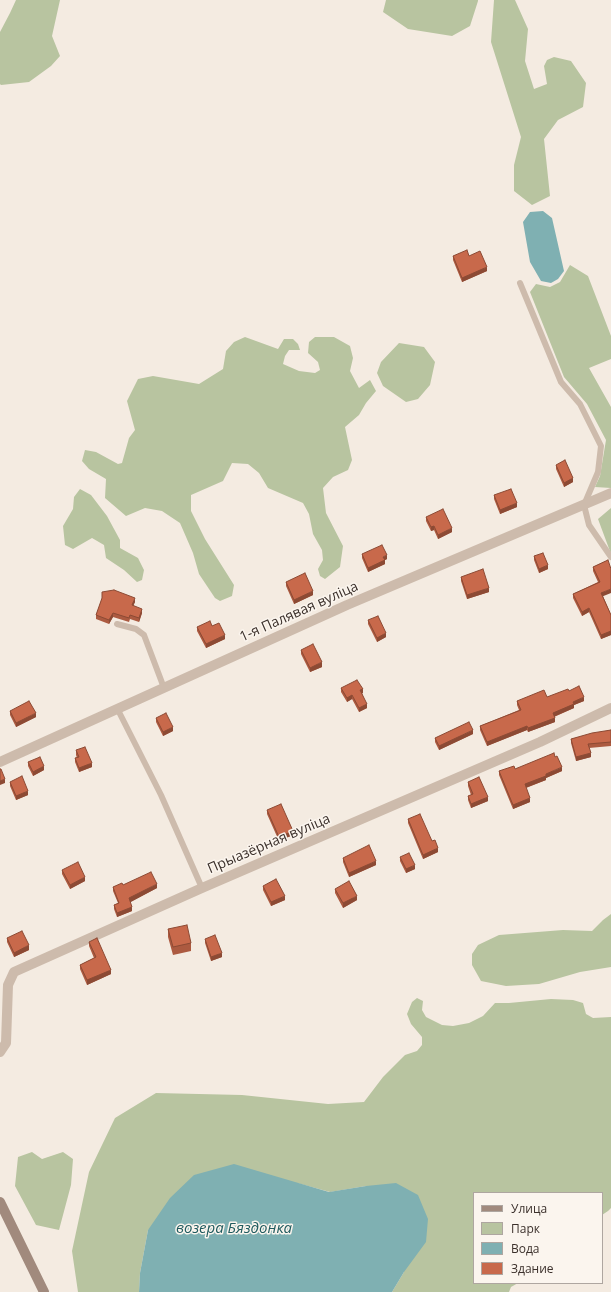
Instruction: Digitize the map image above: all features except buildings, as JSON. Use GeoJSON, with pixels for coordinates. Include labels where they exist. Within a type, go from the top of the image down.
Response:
{"type":"FeatureCollection","features":[{"type":"Feature","properties":{"kind":"main road"},"geometry":{"type":"LineString","coordinates":[[0,1202],[44,1292]]}},
{"type":"Feature","properties":{"kind":"street","name":"1-я Палявая вуліца"},"geometry":{"type":"LineString","coordinates":[[0,762],[118,710],[347,605],[611,493]]}},
{"type":"Feature","properties":{"kind":"street","name":"Прыазёрная вуліца"},"geometry":{"type":"LineString","coordinates":[[0,1052],[6,1043],[8,985],[14,972],[202,888],[540,742],[611,708]]}},
{"type":"Feature","properties":{"kind":"lane"},"geometry":{"type":"LineString","coordinates":[[520,283],[561,382],[580,404],[601,446],[598,472],[584,505],[589,525],[611,557]]}},
{"type":"Feature","properties":{"kind":"lane"},"geometry":{"type":"LineString","coordinates":[[117,624],[136,629],[144,635],[164,688]]}},
{"type":"Feature","properties":{"kind":"lane"},"geometry":{"type":"LineString","coordinates":[[118,710],[161,795],[202,888]]}},
{"type":"Feature","properties":{"kind":"green space"},"geometry":{"type":"Polygon","coordinates":[[[16,0],[60,0],[52,36],[60,56],[51,66],[29,82],[1,85],[0,32],[16,0]]]}},
{"type":"Feature","properties":{"kind":"green space"},"geometry":{"type":"Polygon","coordinates":[[[386,0],[478,1],[470,26],[452,36],[408,29],[383,12],[386,0]]]}},
{"type":"Feature","properties":{"kind":"green space"},"geometry":{"type":"Polygon","coordinates":[[[494,0],[515,0],[528,29],[525,61],[534,89],[547,84],[544,66],[547,60],[554,57],[571,61],[586,83],[583,107],[558,120],[544,139],[550,196],[532,205],[514,191],[514,165],[521,137],[491,42],[494,0]]]}},
{"type":"Feature","properties":{"kind":"green space"},"geometry":{"type":"Polygon","coordinates":[[[570,265],[588,276],[611,336],[611,359],[589,368],[611,407],[611,488],[595,487],[600,476],[606,440],[587,404],[564,377],[530,292],[536,284],[550,287],[560,282],[570,265]]]}},
{"type":"Feature","properties":{"kind":"green space"},"geometry":{"type":"Polygon","coordinates":[[[245,337],[278,349],[284,339],[293,339],[298,344],[300,350],[289,350],[285,356],[283,364],[299,371],[315,373],[320,370],[318,362],[308,353],[309,342],[315,337],[334,337],[350,346],[353,358],[350,371],[359,388],[370,380],[376,391],[366,403],[359,415],[345,427],[352,460],[348,470],[333,477],[323,488],[326,513],[343,546],[340,567],[325,579],[320,576],[318,569],[323,560],[322,550],[313,534],[309,514],[303,503],[268,488],[259,473],[248,464],[232,463],[223,481],[191,495],[191,511],[205,539],[234,585],[232,596],[220,601],[215,598],[199,574],[193,553],[180,523],[162,511],[145,508],[126,516],[105,498],[106,479],[89,469],[82,461],[85,450],[96,452],[118,464],[122,463],[129,438],[135,430],[127,401],[138,379],[153,376],[199,384],[223,369],[226,351],[234,342],[245,337]]]}},
{"type":"Feature","properties":{"kind":"green space"},"geometry":{"type":"Polygon","coordinates":[[[399,343],[424,347],[435,362],[430,385],[418,399],[406,402],[383,386],[377,373],[381,362],[399,343]]]}},
{"type":"Feature","properties":{"kind":"green space"},"geometry":{"type":"Polygon","coordinates":[[[80,489],[91,495],[107,516],[120,540],[120,548],[138,558],[144,570],[142,580],[137,582],[124,570],[106,558],[104,545],[92,538],[73,549],[65,545],[63,526],[73,509],[74,497],[80,489]]]}},
{"type":"Feature","properties":{"kind":"green space"},"geometry":{"type":"Polygon","coordinates":[[[611,508],[611,554],[598,519],[611,508]]]}},
{"type":"Feature","properties":{"kind":"green space"},"geometry":{"type":"Polygon","coordinates":[[[611,914],[611,967],[580,972],[539,984],[506,986],[481,981],[472,965],[472,954],[478,945],[499,935],[563,930],[592,931],[611,914]]]}},
{"type":"Feature","properties":{"kind":"green space"},"geometry":{"type":"Polygon","coordinates":[[[417,998],[423,1001],[422,1010],[426,1017],[442,1025],[453,1026],[469,1023],[483,1016],[495,1003],[551,999],[573,1000],[583,1003],[586,1014],[593,1018],[611,1017],[611,1208],[608,1211],[603,1214],[603,1192],[473,1192],[473,1284],[516,1284],[511,1287],[509,1292],[392,1292],[404,1272],[366,1186],[330,1192],[297,1183],[148,1230],[140,1273],[139,1292],[78,1292],[72,1251],[89,1172],[115,1118],[156,1093],[242,1095],[328,1104],[364,1102],[383,1077],[405,1055],[417,1051],[422,1045],[422,1037],[411,1024],[407,1014],[412,1002],[417,998]]]}},
{"type":"Feature","properties":{"kind":"green space"},"geometry":{"type":"Polygon","coordinates":[[[32,1152],[42,1159],[63,1152],[73,1159],[71,1185],[59,1230],[36,1225],[15,1186],[18,1157],[32,1152]]]}},
{"type":"Feature","properties":{"kind":"water"},"geometry":{"type":"Polygon","coordinates":[[[543,211],[552,218],[564,271],[558,279],[551,283],[541,281],[530,262],[523,222],[530,212],[543,211]]]}},
{"type":"Feature","properties":{"kind":"water","name":"возера Бяздонка"},"geometry":{"type":"Polygon","coordinates":[[[234,1164],[329,1192],[396,1183],[418,1195],[428,1219],[426,1242],[404,1272],[392,1292],[139,1292],[140,1273],[148,1230],[170,1198],[194,1175],[234,1164]]]}}]}
